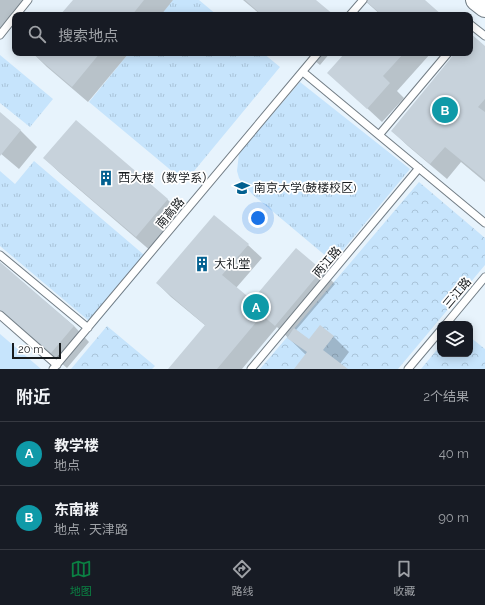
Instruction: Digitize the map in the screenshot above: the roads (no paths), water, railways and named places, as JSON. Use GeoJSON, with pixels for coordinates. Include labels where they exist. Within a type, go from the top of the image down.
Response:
{"type":"FeatureCollection","features":[{"type":"Feature","properties":{"kind":"street"},"geometry":{"type":"LineString","coordinates":[[476,0],[485,7]]}},
{"type":"Feature","properties":{"kind":"lane"},"geometry":{"type":"LineString","coordinates":[[19,12],[28,0]]}},
{"type":"Feature","properties":{"kind":"lane"},"geometry":{"type":"LineString","coordinates":[[353,12],[363,0]]}},
{"type":"Feature","properties":{"kind":"lane"},"geometry":{"type":"LineString","coordinates":[[0,35],[12,21]]}},
{"type":"Feature","properties":{"kind":"lane"},"geometry":{"type":"LineString","coordinates":[[473,27],[485,36]]}},
{"type":"Feature","properties":{"kind":"lane","name":"南高路"},"geometry":{"type":"LineString","coordinates":[[55,367],[316,56]]}},
{"type":"Feature","properties":{"kind":"lane"},"geometry":{"type":"LineString","coordinates":[[379,135],[445,56]]}},
{"type":"Feature","properties":{"kind":"lane"},"geometry":{"type":"LineString","coordinates":[[303,72],[485,223]]}},
{"type":"Feature","properties":{"kind":"lane","name":"两江路"},"geometry":{"type":"LineString","coordinates":[[251,369],[419,168]]}},
{"type":"Feature","properties":{"kind":"lane"},"geometry":{"type":"LineString","coordinates":[[0,255],[88,328]]}},
{"type":"Feature","properties":{"kind":"lane","name":"三江路"},"geometry":{"type":"LineString","coordinates":[[448,321],[485,277]]}},
{"type":"Feature","properties":{"kind":"lane"},"geometry":{"type":"LineString","coordinates":[[0,315],[55,367]]}},
{"type":"Feature","properties":{"kind":"lane"},"geometry":{"type":"LineString","coordinates":[[408,369],[437,335]]}},
{"type":"Feature","properties":{"kind":"place","name":"东南楼"},"geometry":{"type":"Point","coordinates":[445,110]}},
{"type":"Feature","properties":{"kind":"place","name":"西大楼（数学系）"},"geometry":{"type":"Point","coordinates":[106,178]}},
{"type":"Feature","properties":{"kind":"place","name":"南京大学(鼓楼校区)"},"geometry":{"type":"Point","coordinates":[242,188]}},
{"type":"Feature","properties":{"kind":"place","name":"大礼堂"},"geometry":{"type":"Point","coordinates":[202,264]}},
{"type":"Feature","properties":{"kind":"place","name":"教学楼"},"geometry":{"type":"Point","coordinates":[256,307]}}]}
